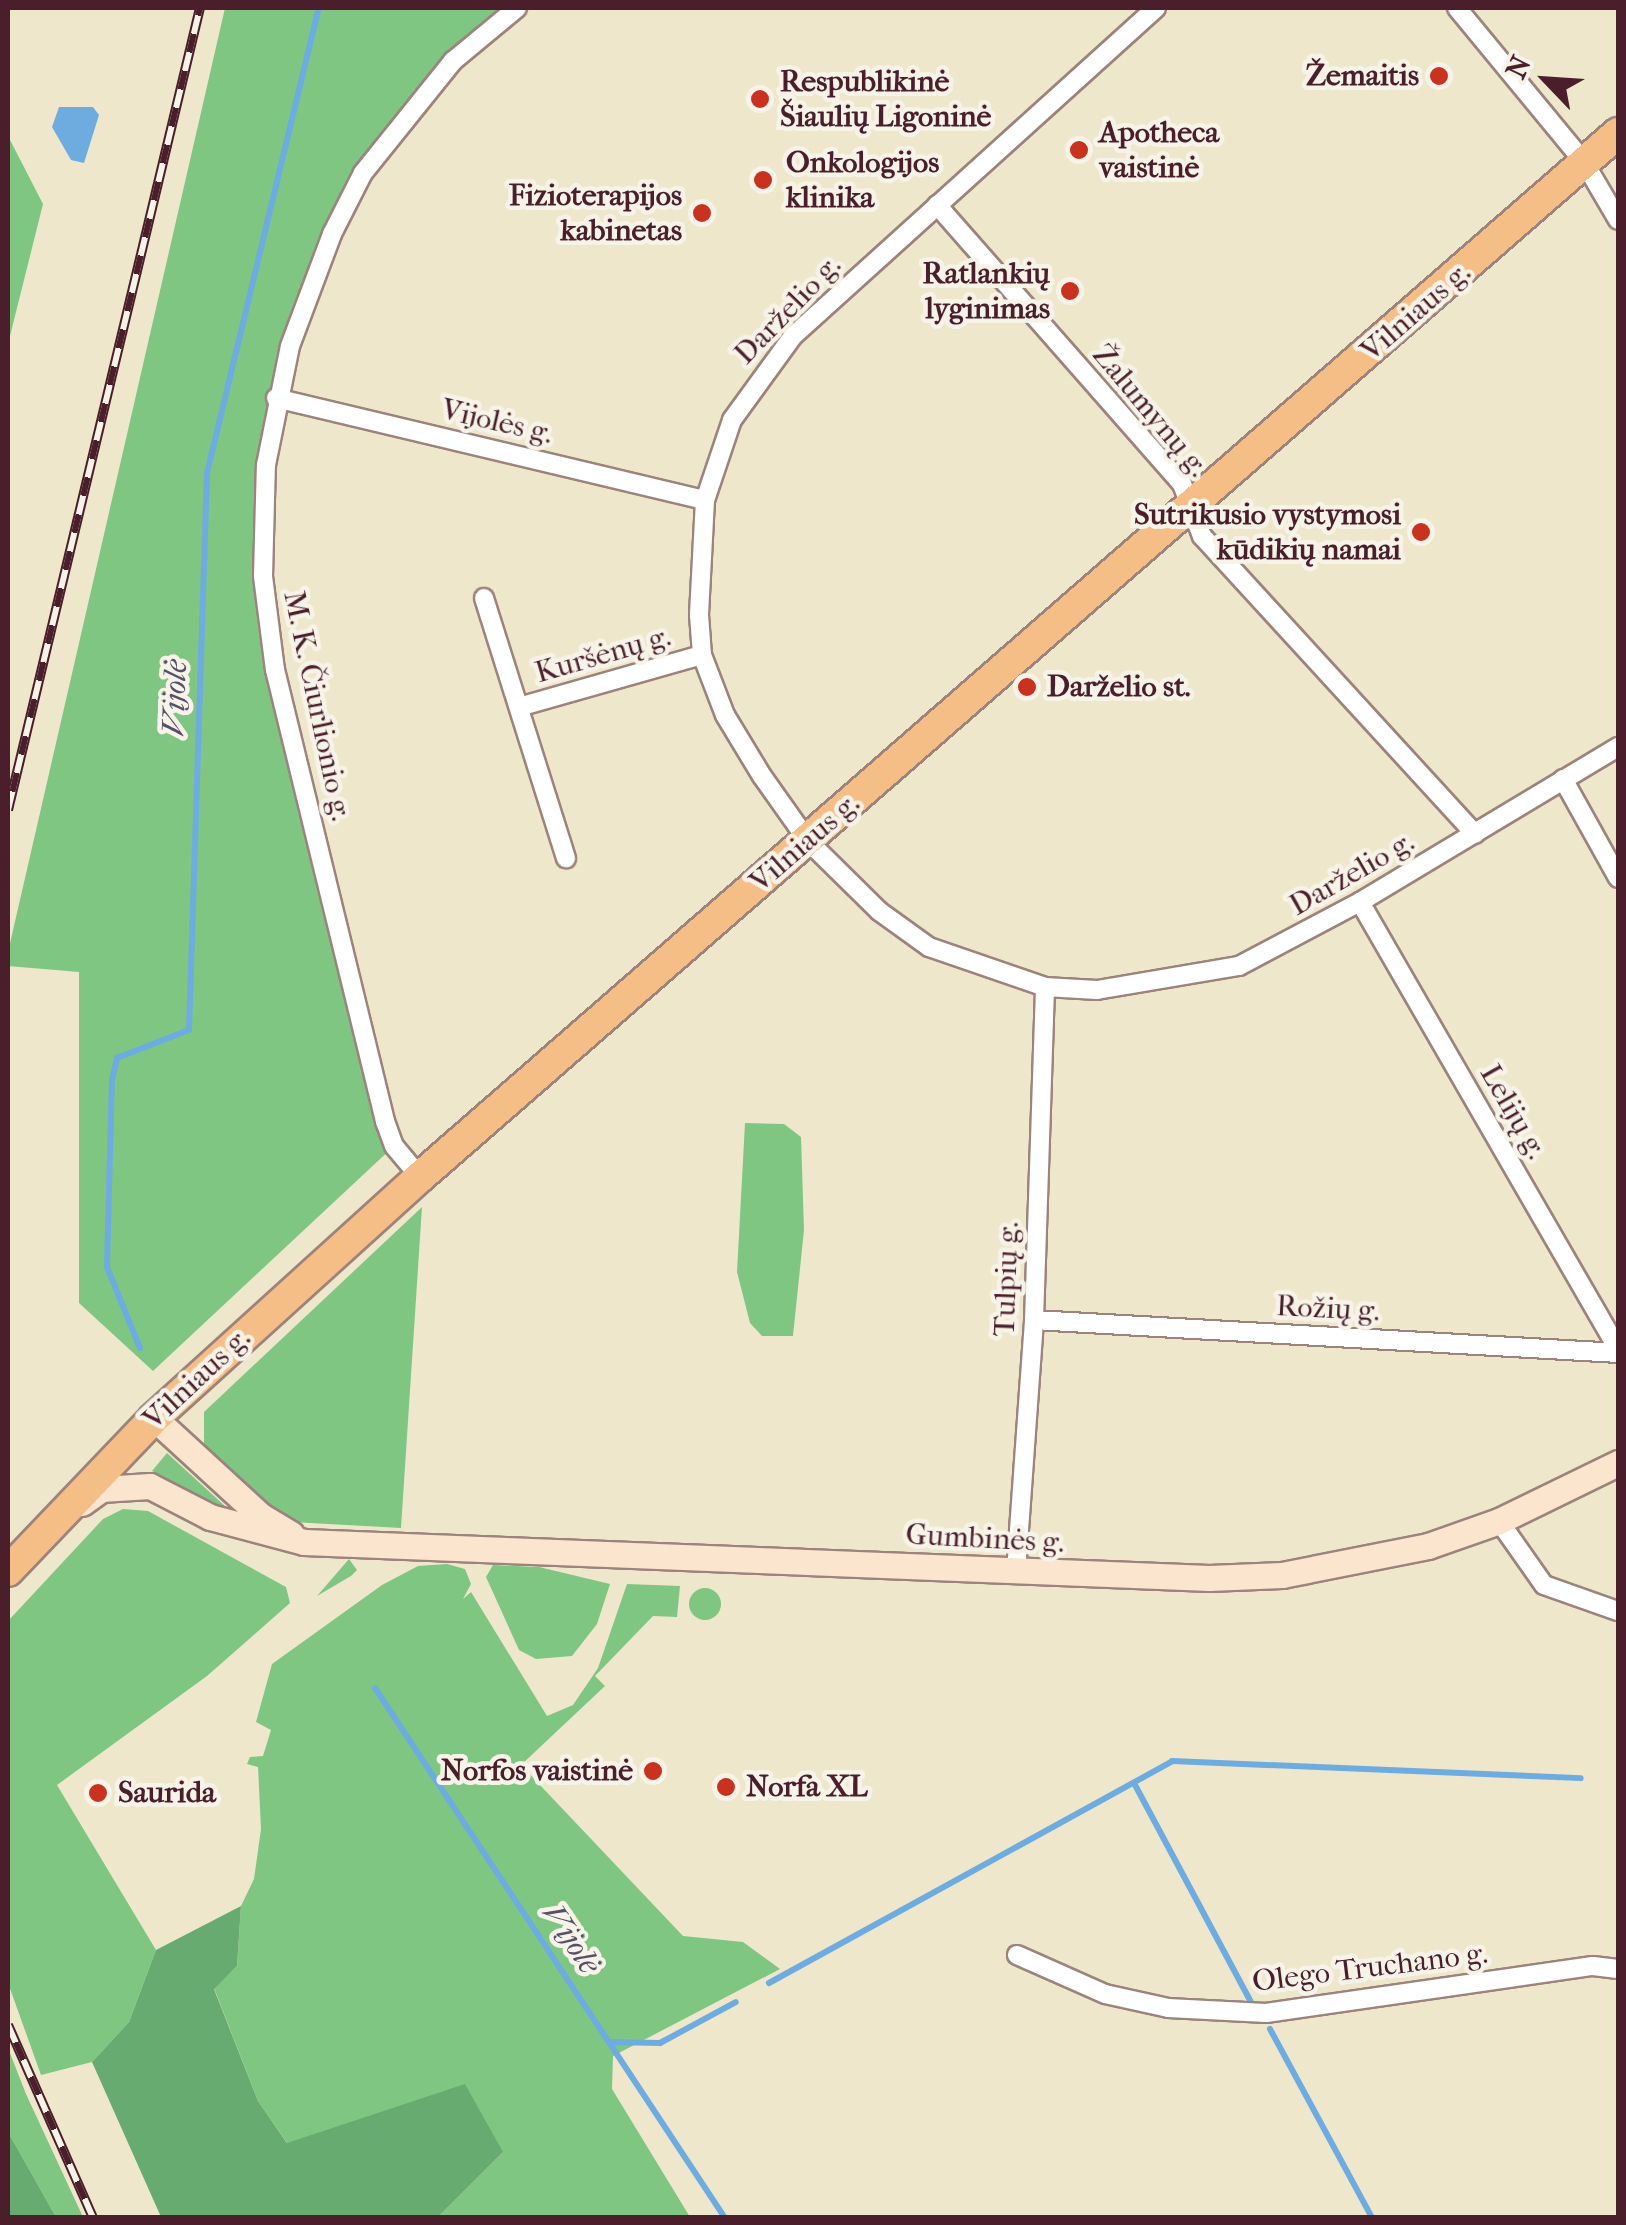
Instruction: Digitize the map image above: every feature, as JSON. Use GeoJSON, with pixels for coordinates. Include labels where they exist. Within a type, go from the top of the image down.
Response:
{"type":"FeatureCollection","features":[{"type":"Feature","properties":{"kind":"highway","name":"Vilniaus g."},"geometry":{"type":"LineString","coordinates":[[8,1571],[41,1532],[154,1418],[420,1177],[1618,133]]}},
{"type":"Feature","properties":{"kind":"main road"},"geometry":{"type":"LineString","coordinates":[[154,1418],[261,1516],[304,1542]]}},
{"type":"Feature","properties":{"kind":"main road","name":"Gumbinės g."},"geometry":{"type":"LineString","coordinates":[[41,1532],[101,1490],[128,1484],[150,1486],[258,1535],[304,1542],[1016,1572],[1282,1576],[1357,1564],[1499,1521],[1618,1462]]}},
{"type":"Feature","properties":{"kind":"street","name":"M. K. Čiurlionio g."},"geometry":{"type":"LineString","coordinates":[[420,1177],[394,1146],[385,1121],[275,670],[263,529],[276,398],[308,294],[363,173],[453,62],[517,8]]}},
{"type":"Feature","properties":{"kind":"street","name":"Darželio g."},"geometry":{"type":"LineString","coordinates":[[1156,8],[793,336],[751,386],[704,500],[698,576],[702,655],[725,715],[808,840],[879,910],[928,947],[1045,987],[1097,990],[1196,978],[1239,966],[1360,902],[1618,747]]}},
{"type":"Feature","properties":{"kind":"street"},"geometry":{"type":"LineString","coordinates":[[1457,8],[1584,162],[1618,220]]}},
{"type":"Feature","properties":{"kind":"street","name":"Žalumynų g."},"geometry":{"type":"LineString","coordinates":[[937,204],[1182,484],[1202,536],[1474,834]]}},
{"type":"Feature","properties":{"kind":"street","name":"Vijolės g."},"geometry":{"type":"LineString","coordinates":[[276,398],[704,500]]}},
{"type":"Feature","properties":{"kind":"street","name":"Kuršėnų g."},"geometry":{"type":"LineString","coordinates":[[484,598],[566,858]]}},
{"type":"Feature","properties":{"kind":"street","name":"Kuršėnų g."},"geometry":{"type":"LineString","coordinates":[[519,707],[702,655]]}},
{"type":"Feature","properties":{"kind":"street"},"geometry":{"type":"LineString","coordinates":[[1562,779],[1618,878]]}},
{"type":"Feature","properties":{"kind":"street","name":"Lelijų g."},"geometry":{"type":"LineString","coordinates":[[1360,902],[1618,1350]]}},
{"type":"Feature","properties":{"kind":"street","name":"Tulpių g."},"geometry":{"type":"LineString","coordinates":[[1016,1572],[1034,1320],[1045,987]]}},
{"type":"Feature","properties":{"kind":"street","name":"Rožių g."},"geometry":{"type":"LineString","coordinates":[[1034,1320],[1618,1350]]}},
{"type":"Feature","properties":{"kind":"street"},"geometry":{"type":"LineString","coordinates":[[1499,1521],[1544,1585],[1618,1610]]}},
{"type":"Feature","properties":{"kind":"street","name":"Olego Truchano g."},"geometry":{"type":"LineString","coordinates":[[1016,1954],[1105,1994],[1168,2008],[1266,2014],[1593,1966],[1618,1968]]}},
{"type":"Feature","properties":{"kind":"green space"},"geometry":{"type":"Polygon","coordinates":[[[225,8],[512,8],[453,62],[363,173],[276,398],[267,622],[394,1146],[153,1371],[79,1303],[79,972],[8,966],[8,952],[225,8]]]}},
{"type":"Feature","properties":{"kind":"green space"},"geometry":{"type":"Polygon","coordinates":[[[8,136],[43,204],[8,344],[8,136]]]}},
{"type":"Feature","properties":{"kind":"green space"},"geometry":{"type":"Polygon","coordinates":[[[745,1123],[784,1124],[801,1137],[804,1230],[793,1336],[762,1336],[750,1323],[737,1272],[745,1123]]]}},
{"type":"Feature","properties":{"kind":"green space"},"geometry":{"type":"Polygon","coordinates":[[[422,1207],[401,1528],[292,1522],[269,1509],[204,1445],[204,1412],[422,1207]]]}},
{"type":"Feature","properties":{"kind":"green space"},"geometry":{"type":"Polygon","coordinates":[[[167,1453],[226,1507],[226,1510],[152,1471],[167,1453]]]}},
{"type":"Feature","properties":{"kind":"green space"},"geometry":{"type":"Polygon","coordinates":[[[123,1509],[148,1511],[286,1587],[290,1603],[207,1676],[57,1785],[156,1950],[129,2022],[92,2062],[41,2075],[8,1983],[8,1621],[103,1519],[123,1509]]]}},
{"type":"Feature","properties":{"kind":"green space"},"geometry":{"type":"Polygon","coordinates":[[[349,1559],[357,1570],[317,1596],[349,1559]]]}},
{"type":"Feature","properties":{"kind":"green space"},"geometry":{"type":"Polygon","coordinates":[[[447,1564],[465,1569],[471,1584],[463,1599],[471,1592],[547,1716],[573,1705],[598,1668],[627,1584],[680,1586],[677,1617],[653,1616],[595,1676],[605,1686],[521,1765],[683,1936],[743,1942],[780,1969],[613,2056],[612,2089],[690,2217],[438,2217],[503,2152],[288,2144],[258,2101],[214,1988],[237,1966],[241,1906],[254,1879],[261,1829],[258,1767],[247,1764],[250,1757],[263,1756],[271,1730],[256,1722],[272,1664],[382,1585],[418,1566],[447,1564]]]}},
{"type":"Feature","properties":{"kind":"green space"},"geometry":{"type":"Polygon","coordinates":[[[493,1565],[539,1567],[610,1584],[597,1624],[572,1656],[536,1659],[519,1650],[486,1577],[493,1565]]]}},
{"type":"Feature","properties":{"kind":"green space"},"geometry":{"type":"Polygon","coordinates":[[[705,1588],[716,1593],[721,1604],[716,1615],[705,1620],[694,1615],[689,1604],[694,1593],[705,1588]]]}},
{"type":"Feature","properties":{"kind":"green space"},"geometry":{"type":"Polygon","coordinates":[[[241,1906],[237,1966],[214,1989],[258,2101],[287,2143],[465,2084],[503,2152],[438,2217],[161,2217],[92,2062],[129,2022],[156,1950],[241,1906]]]}},
{"type":"Feature","properties":{"kind":"green space"},"geometry":{"type":"Polygon","coordinates":[[[8,2048],[83,2217],[56,2217],[8,2132],[8,2048]]]}},
{"type":"Feature","properties":{"kind":"green space"},"geometry":{"type":"Polygon","coordinates":[[[8,2132],[56,2217],[8,2217],[8,2132]]]}},
{"type":"Feature","properties":{"kind":"water"},"geometry":{"type":"Polygon","coordinates":[[[59,107],[93,107],[99,115],[84,163],[71,160],[52,127],[59,107]]]}},
{"type":"Feature","properties":{"kind":"waterway","name":"Vijolė"},"geometry":{"type":"LineString","coordinates":[[140,1348],[107,1267],[112,1080],[117,1058],[189,1030],[207,473],[319,8]]}},
{"type":"Feature","properties":{"kind":"waterway","name":"Vijolė"},"geometry":{"type":"LineString","coordinates":[[375,1688],[725,2218]]}},
{"type":"Feature","properties":{"kind":"waterway"},"geometry":{"type":"LineString","coordinates":[[769,1983],[1172,1761],[1581,1778]]}},
{"type":"Feature","properties":{"kind":"waterway"},"geometry":{"type":"LineString","coordinates":[[1134,1783],[1251,2002]]}},
{"type":"Feature","properties":{"kind":"waterway"},"geometry":{"type":"LineString","coordinates":[[612,2042],[660,2043],[736,2002]]}},
{"type":"Feature","properties":{"kind":"waterway"},"geometry":{"type":"LineString","coordinates":[[1270,2029],[1372,2218]]}},
{"type":"Feature","properties":{"kind":"railway"},"geometry":{"type":"LineString","coordinates":[[8,810],[200,8]]}},
{"type":"Feature","properties":{"kind":"railway"},"geometry":{"type":"LineString","coordinates":[[8,2025],[93,2218]]}},
{"type":"Feature","properties":{"kind":"place","name":"Žemaitis"},"geometry":{"type":"Point","coordinates":[1439,76]}},
{"type":"Feature","properties":{"kind":"place","name":"Respublikinė Šiaulių Ligoninė"},"geometry":{"type":"Point","coordinates":[760,99]}},
{"type":"Feature","properties":{"kind":"place","name":"Apotheca vaistinė"},"geometry":{"type":"Point","coordinates":[1079,150]}},
{"type":"Feature","properties":{"kind":"place","name":"Onkologijos klinika"},"geometry":{"type":"Point","coordinates":[763,180]}},
{"type":"Feature","properties":{"kind":"place","name":"Fizioterapijos kabinetas"},"geometry":{"type":"Point","coordinates":[702,213]}},
{"type":"Feature","properties":{"kind":"place","name":"Ratlankių lyginimas"},"geometry":{"type":"Point","coordinates":[1070,291]}},
{"type":"Feature","properties":{"kind":"place","name":"Sutrikusio vystymosi kūdikių namai"},"geometry":{"type":"Point","coordinates":[1421,532]}},
{"type":"Feature","properties":{"kind":"place","name":"Darželio st."},"geometry":{"type":"Point","coordinates":[1027,687]}},
{"type":"Feature","properties":{"kind":"place","name":"Norfos vaistinė"},"geometry":{"type":"Point","coordinates":[653,1771]}},
{"type":"Feature","properties":{"kind":"place","name":"Norfa XL"},"geometry":{"type":"Point","coordinates":[726,1787]}},
{"type":"Feature","properties":{"kind":"place","name":"Saurida"},"geometry":{"type":"Point","coordinates":[98,1793]}}]}
